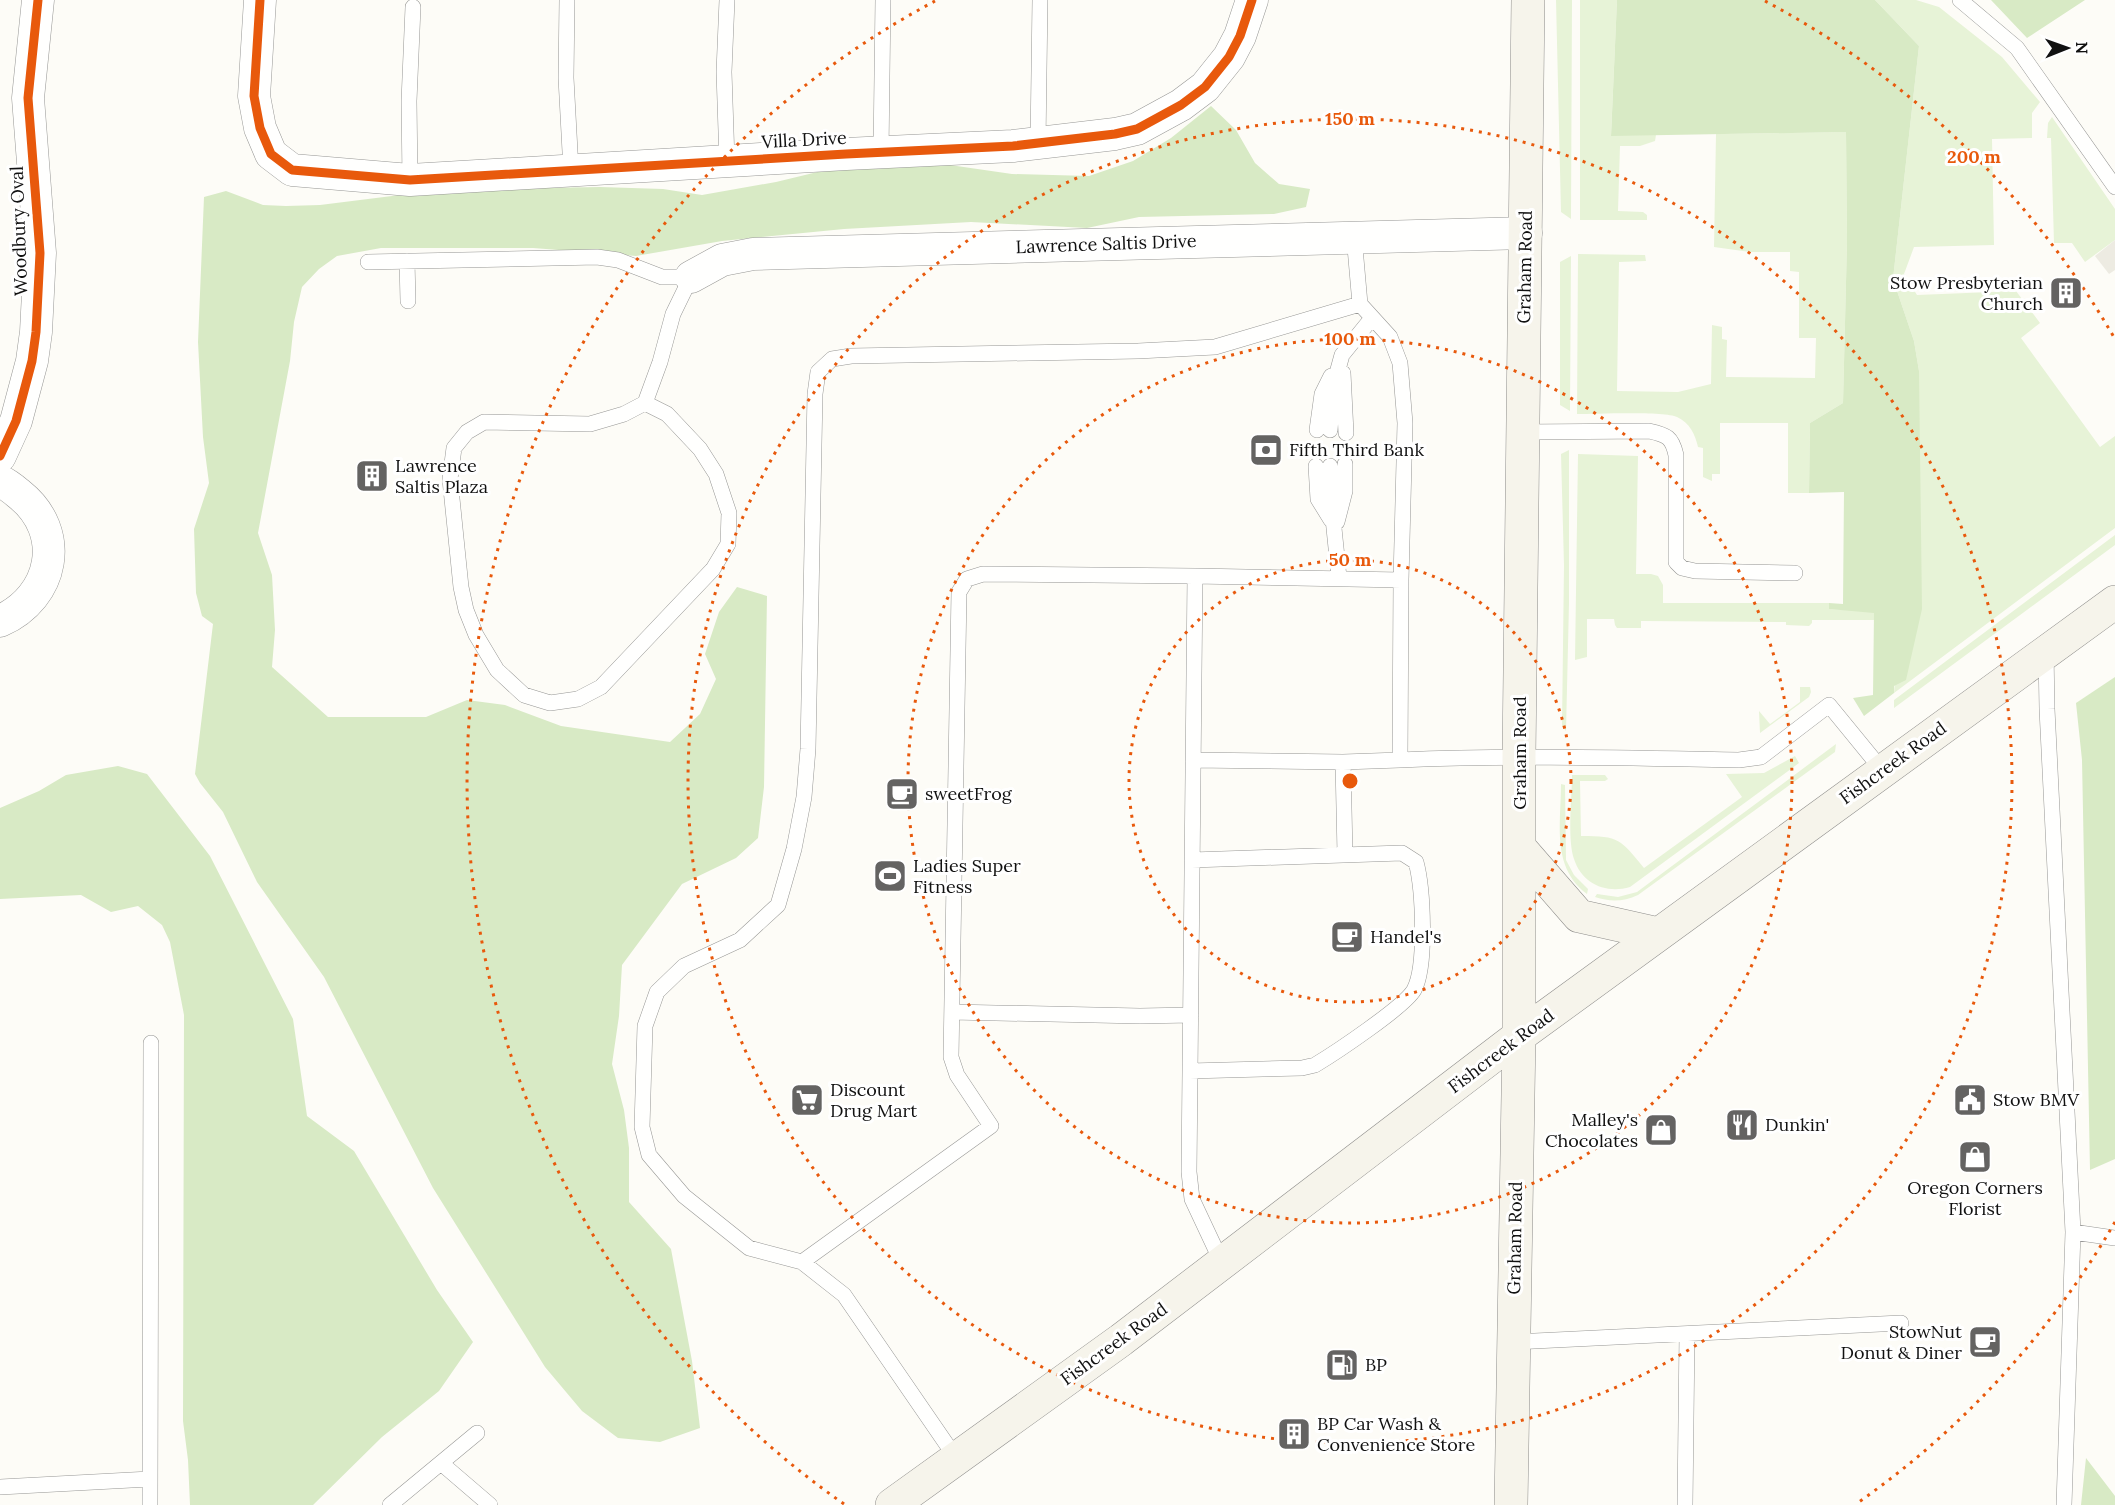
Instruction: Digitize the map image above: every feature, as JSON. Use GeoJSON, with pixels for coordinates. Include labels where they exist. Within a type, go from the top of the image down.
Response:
{"type":"FeatureCollection","features":[{"type":"Feature","properties":{"kind":"main road","name":"Graham Road"},"geometry":{"type":"LineString","coordinates":[[1511,1505],[1519,1036],[1519,756],[1528,0]]}},
{"type":"Feature","properties":{"kind":"main road","name":"Fishcreek Road"},"geometry":{"type":"LineString","coordinates":[[892,1505],[1121,1340],[1519,1036],[2115,602]]}},
{"type":"Feature","properties":{"kind":"main road"},"geometry":{"type":"LineString","coordinates":[[1519,847],[1579,916],[1659,934]]}},
{"type":"Feature","properties":{"kind":"street","name":"Woodbury Oval"},"geometry":{"type":"LineString","coordinates":[[0,456],[16,421],[32,361],[36,332],[40,253],[28,98],[38,0]]}},
{"type":"Feature","properties":{"kind":"street","name":"Villa Drive"},"geometry":{"type":"LineString","coordinates":[[260,0],[254,96],[260,128],[271,154],[292,170],[410,180],[1013,146],[1115,134],[1137,129],[1182,105],[1205,87],[1229,57],[1240,36],[1252,0]]}},
{"type":"Feature","properties":{"kind":"street","name":"Lawrence Saltis Drive"},"geometry":{"type":"LineString","coordinates":[[691,277],[722,260],[753,254],[1526,232]]}},
{"type":"Feature","properties":{"kind":"street"},"geometry":{"type":"LineString","coordinates":[[0,481],[30,503],[44,527],[49,554],[43,579],[29,603],[15,614],[0,621]]}},
{"type":"Feature","properties":{"kind":"lane"},"geometry":{"type":"LineString","coordinates":[[567,0],[566,78],[571,170]]}},
{"type":"Feature","properties":{"kind":"lane"},"geometry":{"type":"LineString","coordinates":[[726,0],[724,72],[727,161]]}},
{"type":"Feature","properties":{"kind":"lane"},"geometry":{"type":"LineString","coordinates":[[881,152],[883,0]]}},
{"type":"Feature","properties":{"kind":"lane"},"geometry":{"type":"LineString","coordinates":[[1038,143],[1040,0]]}},
{"type":"Feature","properties":{"kind":"lane"},"geometry":{"type":"LineString","coordinates":[[1960,0],[2017,48],[2115,187]]}},
{"type":"Feature","properties":{"kind":"lane"},"geometry":{"type":"LineString","coordinates":[[410,180],[409,101],[412,7]]}},
{"type":"Feature","properties":{"kind":"lane"},"geometry":{"type":"LineString","coordinates":[[1354,236],[1360,304],[1390,337],[1400,363],[1405,423],[1400,760]]}},
{"type":"Feature","properties":{"kind":"lane"},"geometry":{"type":"LineString","coordinates":[[368,262],[597,257],[618,260],[662,277],[691,277],[673,314],[660,362],[645,403],[624,414],[590,424],[484,422],[467,432],[454,448],[450,479],[461,587],[466,610],[476,635],[497,670],[524,695],[550,703],[578,699],[601,687],[713,569],[728,544],[729,513],[716,474],[700,449],[667,414],[645,403]]}},
{"type":"Feature","properties":{"kind":"lane"},"geometry":{"type":"LineString","coordinates":[[407,261],[408,301]]}},
{"type":"Feature","properties":{"kind":"lane"},"geometry":{"type":"LineString","coordinates":[[956,1458],[844,1295],[802,1262],[749,1248],[684,1196],[649,1155],[642,1126],[645,1026],[657,992],[684,966],[740,940],[777,905],[794,849],[804,798],[808,749],[815,394],[818,372],[832,359],[851,356],[1138,351],[1215,347],[1360,304]]}},
{"type":"Feature","properties":{"kind":"lane"},"geometry":{"type":"LineString","coordinates":[[1324,430],[1342,355],[1372,318]]}},
{"type":"Feature","properties":{"kind":"lane"},"geometry":{"type":"LineString","coordinates":[[1342,355],[1346,433]]}},
{"type":"Feature","properties":{"kind":"lane"},"geometry":{"type":"LineString","coordinates":[[1523,432],[1649,431],[1663,434],[1672,441],[1676,455],[1676,562],[1682,568],[1695,571],[1796,573]]}},
{"type":"Feature","properties":{"kind":"lane"},"geometry":{"type":"LineString","coordinates":[[1330,465],[1330,494],[1339,579]]}},
{"type":"Feature","properties":{"kind":"lane"},"geometry":{"type":"LineString","coordinates":[[802,1262],[991,1126],[957,1075],[951,1057],[959,592],[967,579],[983,574],[1401,580]]}},
{"type":"Feature","properties":{"kind":"lane"},"geometry":{"type":"LineString","coordinates":[[1195,576],[1189,1172],[1192,1199],[1222,1263]]}},
{"type":"Feature","properties":{"kind":"lane"},"geometry":{"type":"LineString","coordinates":[[2046,652],[2073,1232],[2064,1505]]}},
{"type":"Feature","properties":{"kind":"lane"},"geometry":{"type":"LineString","coordinates":[[1193,760],[1342,762],[1519,756],[1739,760],[1761,757],[1829,705],[1883,771]]}},
{"type":"Feature","properties":{"kind":"lane"},"geometry":{"type":"LineString","coordinates":[[1342,762],[1345,854]]}},
{"type":"Feature","properties":{"kind":"lane"},"geometry":{"type":"LineString","coordinates":[[1191,1071],[1302,1068],[1315,1065],[1400,1005],[1414,990],[1422,965],[1420,877],[1416,862],[1402,853],[1192,860]]}},
{"type":"Feature","properties":{"kind":"lane"},"geometry":{"type":"LineString","coordinates":[[952,1012],[1191,1015]]}},
{"type":"Feature","properties":{"kind":"lane"},"geometry":{"type":"LineString","coordinates":[[150,1505],[151,1043]]}},
{"type":"Feature","properties":{"kind":"lane"},"geometry":{"type":"LineString","coordinates":[[2073,1232],[2115,1238]]}},
{"type":"Feature","properties":{"kind":"lane"},"geometry":{"type":"LineString","coordinates":[[1514,1342],[1901,1323]]}},
{"type":"Feature","properties":{"kind":"lane"},"geometry":{"type":"LineString","coordinates":[[1685,1505],[1687,1334]]}},
{"type":"Feature","properties":{"kind":"lane"},"geometry":{"type":"LineString","coordinates":[[390,1505],[477,1433]]}},
{"type":"Feature","properties":{"kind":"lane"},"geometry":{"type":"LineString","coordinates":[[441,1463],[490,1505]]}},
{"type":"Feature","properties":{"kind":"lane"},"geometry":{"type":"LineString","coordinates":[[0,1487],[150,1479]]}},
{"type":"Feature","properties":{"kind":"green space"},"geometry":{"type":"Polygon","coordinates":[[[1556,0],[1572,0],[1571,219],[1561,212],[1556,0]]]}},
{"type":"Feature","properties":{"kind":"green space"},"geometry":{"type":"Polygon","coordinates":[[[1580,0],[1617,0],[1611,135],[1656,135],[1655,141],[1640,146],[1620,146],[1618,211],[1643,212],[1647,215],[1647,220],[1580,220],[1580,0]]]}},
{"type":"Feature","properties":{"kind":"green space"},"geometry":{"type":"Polygon","coordinates":[[[1617,0],[1875,0],[1919,46],[1893,279],[1914,341],[1919,371],[1922,609],[1906,680],[1894,686],[1894,693],[1864,716],[1853,698],[1873,695],[1874,613],[1829,609],[1829,603],[1843,604],[1844,492],[1809,493],[1810,423],[1843,403],[1847,242],[1846,132],[1611,136],[1617,0]]]}},
{"type":"Feature","properties":{"kind":"green space"},"geometry":{"type":"Polygon","coordinates":[[[1875,0],[1916,0],[1939,7],[2002,57],[2040,102],[2032,113],[2032,138],[1992,139],[1994,245],[1914,247],[1904,274],[1917,295],[2016,291],[2040,323],[2021,338],[2100,447],[2115,436],[2115,528],[1894,693],[1919,371],[1914,341],[1893,279],[1919,46],[1875,0]]]}},
{"type":"Feature","properties":{"kind":"green space"},"geometry":{"type":"Polygon","coordinates":[[[1991,0],[2085,0],[2027,38],[1991,0]]]}},
{"type":"Feature","properties":{"kind":"green space"},"geometry":{"type":"Polygon","coordinates":[[[1211,106],[1236,130],[1255,163],[1279,184],[1310,189],[1306,207],[1274,214],[1139,217],[1087,228],[971,222],[844,229],[722,241],[636,256],[533,248],[381,248],[337,256],[319,269],[302,287],[258,533],[272,575],[275,630],[272,667],[328,717],[426,717],[467,700],[505,705],[561,726],[670,742],[700,714],[716,679],[705,654],[719,612],[737,587],[767,596],[764,787],[758,838],[736,858],[682,884],[622,965],[619,1016],[612,1064],[624,1110],[629,1148],[629,1202],[671,1249],[692,1361],[700,1428],[660,1442],[618,1438],[582,1411],[545,1367],[433,1188],[324,977],[257,882],[223,812],[195,774],[213,624],[202,616],[196,593],[194,529],[209,483],[203,437],[198,342],[204,197],[226,191],[263,205],[286,206],[320,205],[400,195],[540,188],[663,189],[702,195],[776,182],[863,161],[936,163],[1012,174],[1089,176],[1133,161],[1171,138],[1211,106]]]}},
{"type":"Feature","properties":{"kind":"green space"},"geometry":{"type":"Polygon","coordinates":[[[2052,117],[2115,209],[2115,240],[2085,262],[2072,243],[2054,243],[2051,138],[2047,138],[2048,123],[2052,117]]]}},
{"type":"Feature","properties":{"kind":"green space"},"geometry":{"type":"Polygon","coordinates":[[[1846,132],[1847,242],[1843,403],[1810,423],[1809,493],[1788,493],[1788,423],[1720,423],[1720,474],[1712,474],[1712,481],[1703,477],[1703,448],[1698,447],[1689,426],[1682,419],[1670,415],[1645,413],[1577,414],[1578,254],[1645,255],[1646,261],[1619,262],[1617,391],[1678,392],[1711,384],[1712,325],[1722,327],[1722,339],[1727,340],[1726,377],[1815,378],[1816,338],[1799,338],[1799,272],[1790,271],[1790,252],[1750,252],[1714,247],[1716,134],[1846,132]]]}},
{"type":"Feature","properties":{"kind":"green space"},"geometry":{"type":"Polygon","coordinates":[[[1571,256],[1570,411],[1560,405],[1560,262],[1571,256]]]}},
{"type":"Feature","properties":{"kind":"green space"},"geometry":{"type":"Polygon","coordinates":[[[1569,450],[1566,731],[1562,726],[1564,565],[1561,454],[1569,450]]]}},
{"type":"Feature","properties":{"kind":"green space"},"geometry":{"type":"Polygon","coordinates":[[[1578,454],[1638,456],[1636,574],[1658,576],[1663,585],[1663,603],[1829,603],[1829,609],[1894,612],[1874,612],[1874,620],[1812,620],[1809,626],[1786,625],[1786,622],[1641,621],[1641,628],[1617,628],[1614,619],[1587,619],[1587,657],[1575,660],[1578,454]]]}},
{"type":"Feature","properties":{"kind":"green space"},"geometry":{"type":"Polygon","coordinates":[[[2115,535],[2115,545],[1894,708],[1894,700],[2115,535]]]}},
{"type":"Feature","properties":{"kind":"green space"},"geometry":{"type":"Polygon","coordinates":[[[2115,677],[2115,1159],[2090,1170],[2082,760],[2076,703],[2115,677]]]}},
{"type":"Feature","properties":{"kind":"green space"},"geometry":{"type":"Polygon","coordinates":[[[1800,687],[1810,687],[1809,697],[1760,733],[1759,711],[1770,724],[1800,702],[1800,687]]]}},
{"type":"Feature","properties":{"kind":"green space"},"geometry":{"type":"Polygon","coordinates":[[[1836,744],[1835,752],[1638,895],[1616,900],[1595,897],[1597,894],[1618,897],[1637,892],[1836,744]]]}},
{"type":"Feature","properties":{"kind":"green space"},"geometry":{"type":"Polygon","coordinates":[[[1795,756],[1799,763],[1630,887],[1604,888],[1589,881],[1578,868],[1571,841],[1572,775],[1605,775],[1608,779],[1580,781],[1581,836],[1612,838],[1618,841],[1644,868],[1742,797],[1726,774],[1764,773],[1795,756]]]}},
{"type":"Feature","properties":{"kind":"green space"},"geometry":{"type":"Polygon","coordinates":[[[118,766],[147,774],[210,856],[293,1019],[307,1116],[354,1151],[437,1290],[473,1342],[439,1391],[382,1437],[313,1505],[190,1505],[183,1421],[184,1015],[170,942],[162,925],[138,906],[111,912],[81,895],[0,899],[0,808],[39,791],[66,775],[118,766]]]}},
{"type":"Feature","properties":{"kind":"green space"},"geometry":{"type":"Polygon","coordinates":[[[1561,784],[1565,785],[1566,860],[1574,875],[1588,889],[1587,894],[1568,871],[1563,858],[1560,844],[1561,784]]]}},
{"type":"Feature","properties":{"kind":"green space"},"geometry":{"type":"Polygon","coordinates":[[[2086,1458],[2115,1496],[2115,1505],[2081,1505],[2086,1458]]]}},
{"type":"Feature","properties":{"kind":"shaded area"},"geometry":{"type":"Polygon","coordinates":[[[2115,240],[2115,270],[2109,274],[2095,256],[2115,240]]]}},
{"type":"Feature","properties":{"kind":"cycle path"},"geometry":{"type":"LineString","coordinates":[[0,456],[16,421],[32,361],[36,332],[40,253],[28,98],[38,0]]}},
{"type":"Feature","properties":{"kind":"cycle path"},"geometry":{"type":"LineString","coordinates":[[260,0],[254,96],[260,128],[271,154],[292,170],[410,180],[1013,146],[1115,134],[1137,129],[1181,105],[1205,87],[1229,57],[1240,36],[1252,0]]}},
{"type":"Feature","properties":{"kind":"place","name":"Stow Presbyterian Church"},"geometry":{"type":"Point","coordinates":[2066,293]}},
{"type":"Feature","properties":{"kind":"place","name":"Fifth Third Bank"},"geometry":{"type":"Point","coordinates":[1266,450]}},
{"type":"Feature","properties":{"kind":"place","name":"Lawrence Saltis Plaza"},"geometry":{"type":"Point","coordinates":[372,476]}},
{"type":"Feature","properties":{"kind":"place","name":"sweetFrog"},"geometry":{"type":"Point","coordinates":[902,794]}},
{"type":"Feature","properties":{"kind":"place","name":"Ladies Super Fitness"},"geometry":{"type":"Point","coordinates":[890,876]}},
{"type":"Feature","properties":{"kind":"place","name":"Handel's"},"geometry":{"type":"Point","coordinates":[1347,937]}},
{"type":"Feature","properties":{"kind":"place","name":"Discount Drug Mart"},"geometry":{"type":"Point","coordinates":[807,1100]}},
{"type":"Feature","properties":{"kind":"place","name":"Stow BMV"},"geometry":{"type":"Point","coordinates":[1970,1100]}},
{"type":"Feature","properties":{"kind":"place","name":"Dunkin'"},"geometry":{"type":"Point","coordinates":[1742,1125]}},
{"type":"Feature","properties":{"kind":"place","name":"Malley's Chocolates"},"geometry":{"type":"Point","coordinates":[1661,1130]}},
{"type":"Feature","properties":{"kind":"place","name":"Oregon Corners Florist"},"geometry":{"type":"Point","coordinates":[1975,1157]}},
{"type":"Feature","properties":{"kind":"place","name":"StowNut Donut & Diner"},"geometry":{"type":"Point","coordinates":[1985,1342]}},
{"type":"Feature","properties":{"kind":"place","name":"BP"},"geometry":{"type":"Point","coordinates":[1342,1365]}},
{"type":"Feature","properties":{"kind":"place","name":"BP Car Wash & Convenience Store"},"geometry":{"type":"Point","coordinates":[1294,1434]}}]}
